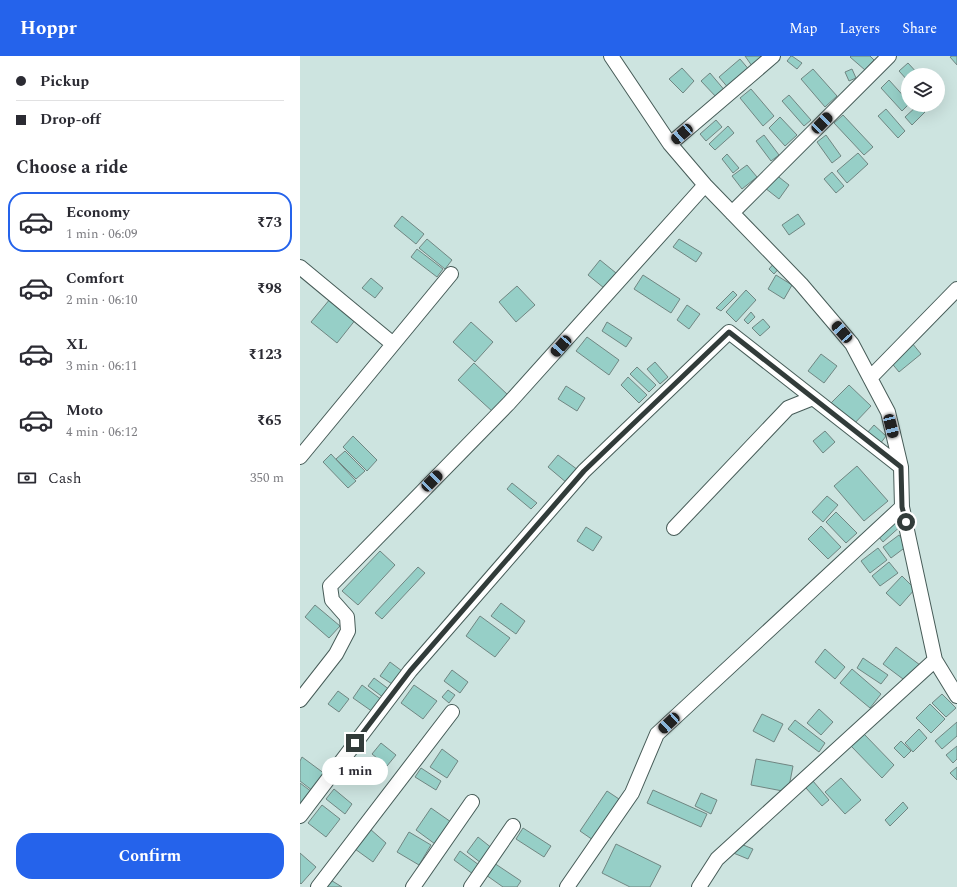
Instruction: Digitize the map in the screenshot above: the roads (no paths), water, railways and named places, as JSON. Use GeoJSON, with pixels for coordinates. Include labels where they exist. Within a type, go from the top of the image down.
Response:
{"type":"FeatureCollection","features":[{"type":"Feature","properties":{"kind":"street"},"geometry":{"type":"LineString","coordinates":[[611,56],[670,144],[705,185],[801,284],[852,344],[888,412],[901,467],[902,507],[935,660],[957,696]]}},
{"type":"Feature","properties":{"kind":"street"},"geometry":{"type":"LineString","coordinates":[[670,144],[773,56]]}},
{"type":"Feature","properties":{"kind":"street"},"geometry":{"type":"LineString","coordinates":[[732,213],[889,56]]}},
{"type":"Feature","properties":{"kind":"street"},"geometry":{"type":"LineString","coordinates":[[300,700],[336,654],[348,631],[347,617],[332,600],[330,586],[509,403],[705,185]]}},
{"type":"Feature","properties":{"kind":"street"},"geometry":{"type":"LineString","coordinates":[[300,267],[393,344]]}},
{"type":"Feature","properties":{"kind":"street"},"geometry":{"type":"LineString","coordinates":[[300,456],[451,274]]}},
{"type":"Feature","properties":{"kind":"street"},"geometry":{"type":"LineString","coordinates":[[870,378],[957,289]]}},
{"type":"Feature","properties":{"kind":"street"},"geometry":{"type":"LineString","coordinates":[[300,816],[410,671],[584,471],[729,332],[901,467]]}},
{"type":"Feature","properties":{"kind":"street"},"geometry":{"type":"LineString","coordinates":[[674,528],[788,408],[813,398]]}},
{"type":"Feature","properties":{"kind":"street"},"geometry":{"type":"LineString","coordinates":[[567,887],[632,793],[657,734],[902,507]]}},
{"type":"Feature","properties":{"kind":"street"},"geometry":{"type":"LineString","coordinates":[[699,887],[717,859],[935,660]]}},
{"type":"Feature","properties":{"kind":"street"},"geometry":{"type":"LineString","coordinates":[[318,887],[452,712]]}},
{"type":"Feature","properties":{"kind":"street"},"geometry":{"type":"LineString","coordinates":[[413,887],[472,802]]}},
{"type":"Feature","properties":{"kind":"street"},"geometry":{"type":"LineString","coordinates":[[471,887],[513,826]]}}]}
